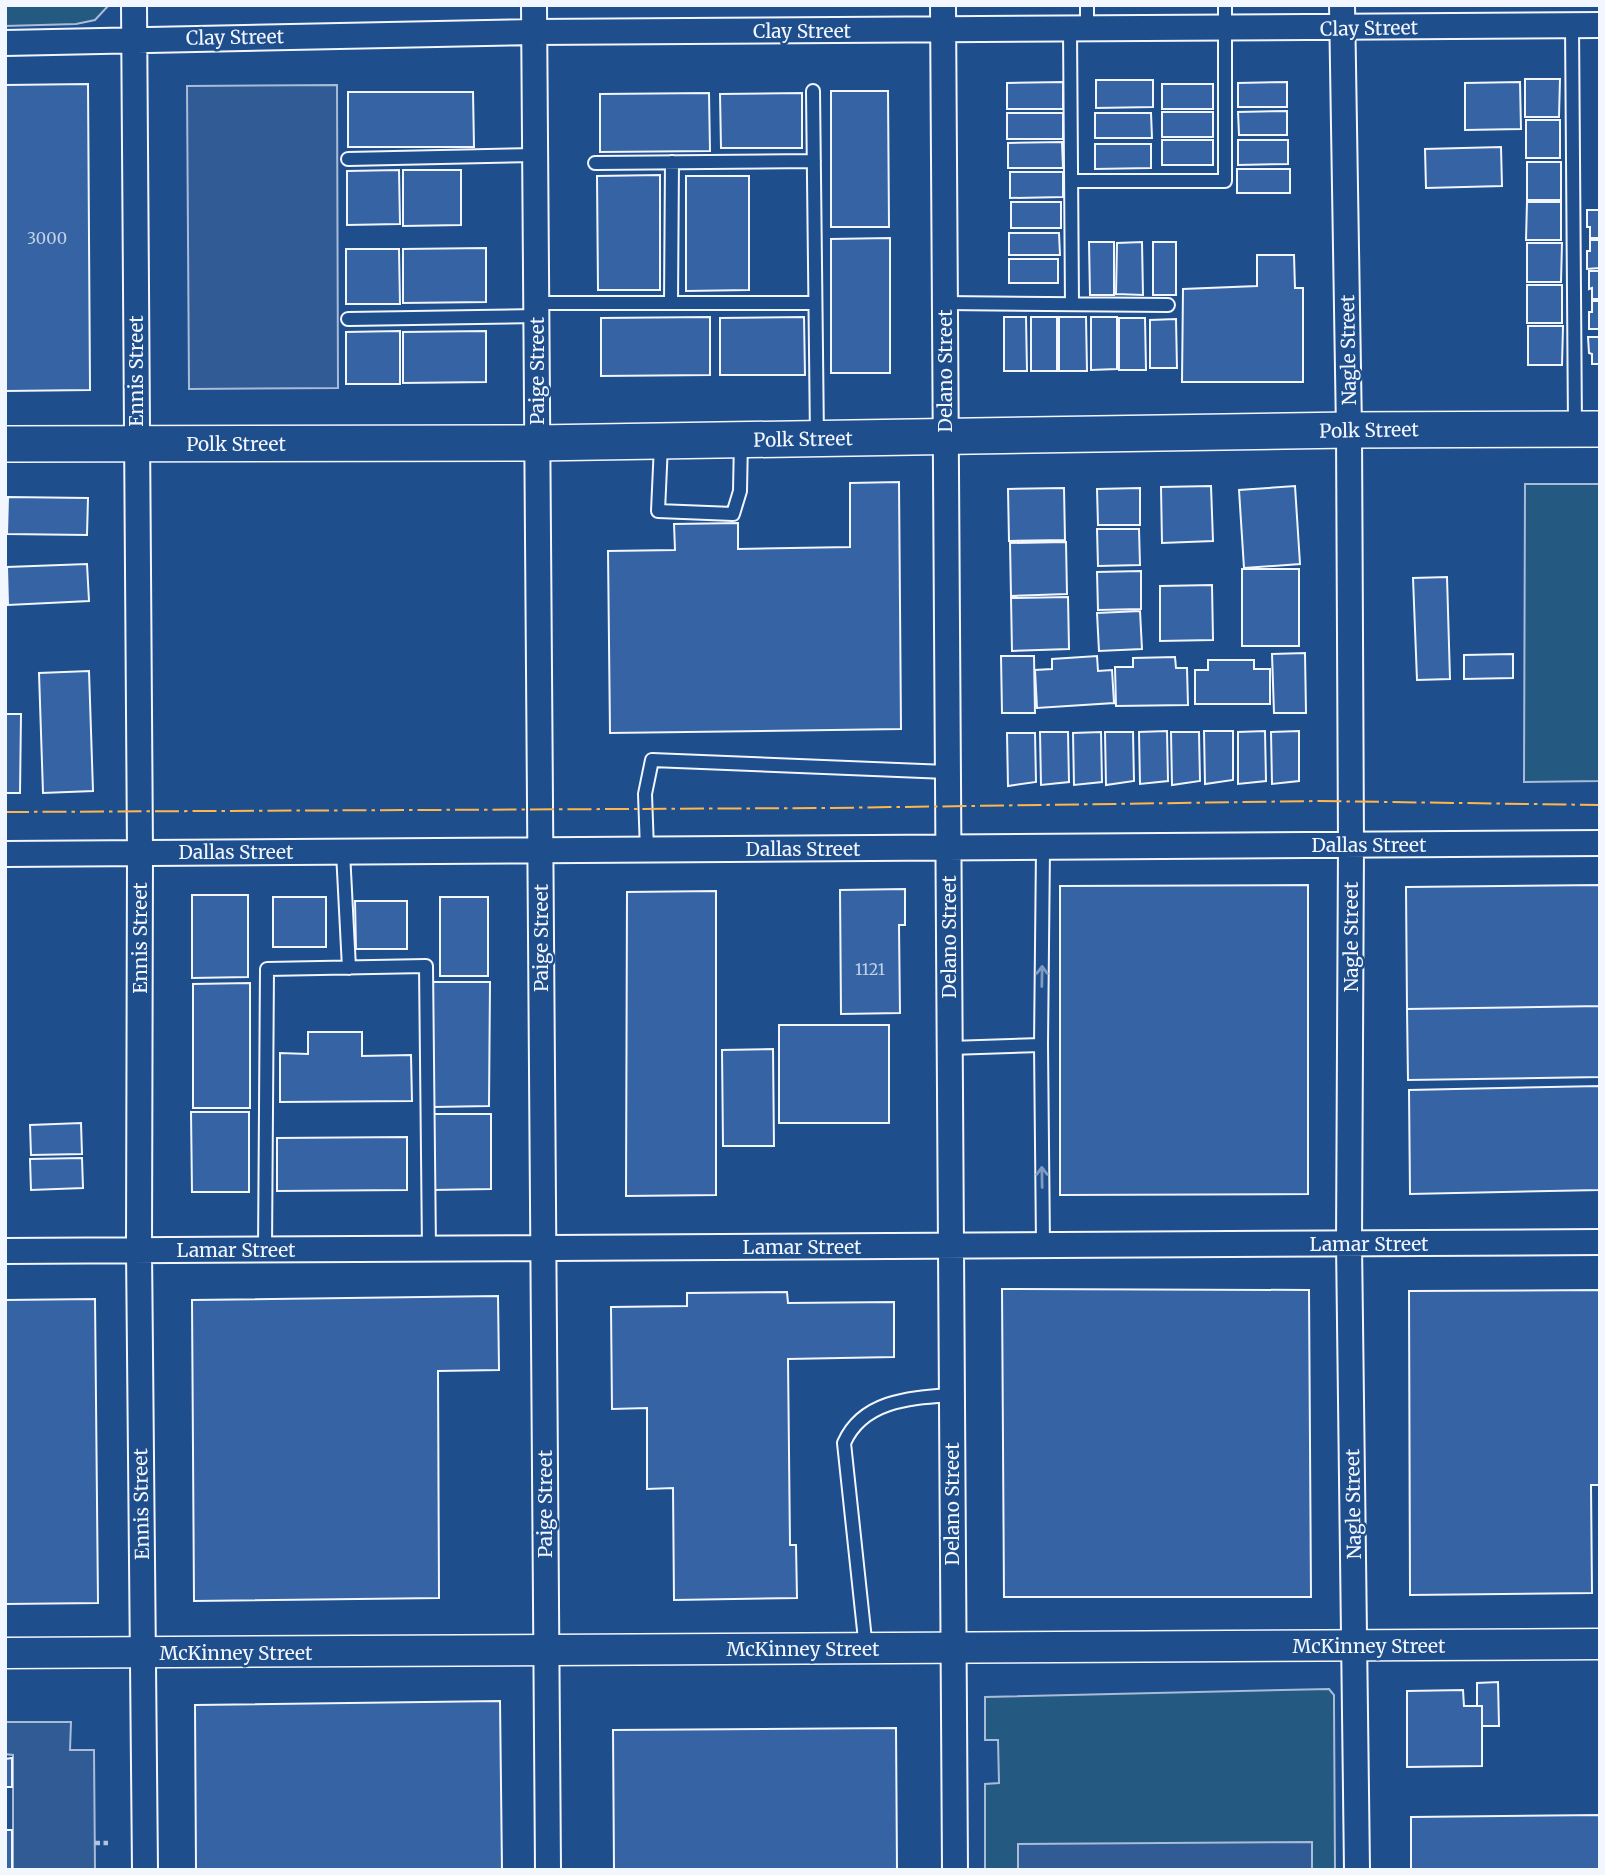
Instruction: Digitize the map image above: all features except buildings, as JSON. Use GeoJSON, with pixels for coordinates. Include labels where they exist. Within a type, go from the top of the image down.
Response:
{"type":"FeatureCollection","features":[{"type":"Feature","properties":{"kind":"main road","name":"Polk Street"},"geometry":{"type":"LineString","coordinates":[[5,444],[537,443],[1349,430],[1587,429]]}},
{"type":"Feature","properties":{"kind":"street","name":"Ennis Street"},"geometry":{"type":"LineString","coordinates":[[134,5],[140,853],[139,1250],[145,1870]]}},
{"type":"Feature","properties":{"kind":"street","name":"Paige Street"},"geometry":{"type":"LineString","coordinates":[[534,5],[548,1870]]}},
{"type":"Feature","properties":{"kind":"street","name":"Delano Street"},"geometry":{"type":"LineString","coordinates":[[943,5],[955,1870]]}},
{"type":"Feature","properties":{"kind":"street","name":"Clay Street"},"geometry":{"type":"LineString","coordinates":[[5,43],[134,38],[534,32],[943,31],[1225,17],[1342,17],[1600,25]]}},
{"type":"Feature","properties":{"kind":"street","name":"Nagle Street"},"geometry":{"type":"LineString","coordinates":[[1342,17],[1349,430],[1349,1244],[1357,1870]]}},
{"type":"Feature","properties":{"kind":"street","name":"Dallas Street"},"geometry":{"type":"LineString","coordinates":[[5,854],[1600,843]]}},
{"type":"Feature","properties":{"kind":"street","name":"Lamar Street"},"geometry":{"type":"LineString","coordinates":[[5,1251],[1600,1242]]}},
{"type":"Feature","properties":{"kind":"street","name":"McKinney Street"},"geometry":{"type":"LineString","coordinates":[[5,1653],[1600,1644]]}},
{"type":"Feature","properties":{"kind":"lane"},"geometry":{"type":"LineString","coordinates":[[1072,181],[1225,181],[1225,17]]}},
{"type":"Feature","properties":{"kind":"lane"},"geometry":{"type":"LineString","coordinates":[[1072,304],[1072,181],[1082,22]]}},
{"type":"Feature","properties":{"kind":"lane"},"geometry":{"type":"LineString","coordinates":[[1572,25],[1587,429]]}},
{"type":"Feature","properties":{"kind":"lane"},"geometry":{"type":"LineString","coordinates":[[813,91],[817,438]]}},
{"type":"Feature","properties":{"kind":"lane"},"geometry":{"type":"LineString","coordinates":[[348,159],[536,155]]}},
{"type":"Feature","properties":{"kind":"lane"},"geometry":{"type":"LineString","coordinates":[[595,163],[814,161]]}},
{"type":"Feature","properties":{"kind":"lane"},"geometry":{"type":"LineString","coordinates":[[671,303],[672,162]]}},
{"type":"Feature","properties":{"kind":"lane"},"geometry":{"type":"LineString","coordinates":[[348,319],[671,303],[814,303]]}},
{"type":"Feature","properties":{"kind":"lane"},"geometry":{"type":"LineString","coordinates":[[944,303],[1168,305]]}},
{"type":"Feature","properties":{"kind":"lane"},"geometry":{"type":"LineString","coordinates":[[661,441],[658,511],[733,514],[740,491],[741,440]]}},
{"type":"Feature","properties":{"kind":"lane"},"geometry":{"type":"LineString","coordinates":[[647,850],[645,794],[652,760],[947,772]]}},
{"type":"Feature","properties":{"kind":"lane"},"geometry":{"type":"LineString","coordinates":[[1043,848],[1043,1245]]}},
{"type":"Feature","properties":{"kind":"lane"},"geometry":{"type":"LineString","coordinates":[[343,852],[349,968]]}},
{"type":"Feature","properties":{"kind":"lane"},"geometry":{"type":"LineString","coordinates":[[265,1250],[267,969],[426,966],[429,1249]]}},
{"type":"Feature","properties":{"kind":"lane"},"geometry":{"type":"LineString","coordinates":[[950,1048],[1041,1045]]}},
{"type":"Feature","properties":{"kind":"lane"},"geometry":{"type":"LineString","coordinates":[[866,1649],[844,1443],[850,1430],[882,1405],[907,1398],[951,1395]]}},
{"type":"Feature","properties":{"kind":"path"},"geometry":{"type":"LineString","coordinates":[[94,1843],[108,1843]]}},
{"type":"Feature","properties":{"kind":"shaded area"},"geometry":{"type":"Polygon","coordinates":[[[5,5],[109,5],[95,20],[76,24],[5,26],[5,5]]]}},
{"type":"Feature","properties":{"kind":"shaded area"},"geometry":{"type":"Polygon","coordinates":[[[337,85],[338,388],[189,389],[187,86],[337,85]]]}},
{"type":"Feature","properties":{"kind":"shaded area"},"geometry":{"type":"Polygon","coordinates":[[[1525,484],[1600,484],[1600,781],[1524,782],[1525,484]]]}},
{"type":"Feature","properties":{"kind":"shaded area"},"geometry":{"type":"Polygon","coordinates":[[[1329,1689],[1334,1695],[1335,1870],[1312,1870],[1312,1843],[1018,1845],[1018,1870],[985,1870],[985,1784],[999,1783],[998,1740],[985,1740],[985,1697],[1329,1689]]]}},
{"type":"Feature","properties":{"kind":"shaded area"},"geometry":{"type":"Polygon","coordinates":[[[5,1722],[71,1722],[70,1750],[94,1750],[95,1870],[13,1870],[13,1755],[5,1754],[5,1722]]]}},
{"type":"Feature","properties":{"kind":"shaded area"},"geometry":{"type":"Polygon","coordinates":[[[1312,1842],[1312,1870],[1018,1870],[1018,1844],[1312,1842]]]}},
{"type":"Feature","properties":{"kind":"power"},"geometry":{"type":"LineString","coordinates":[[5,812],[829,808],[1318,801],[1600,805]]}}]}
